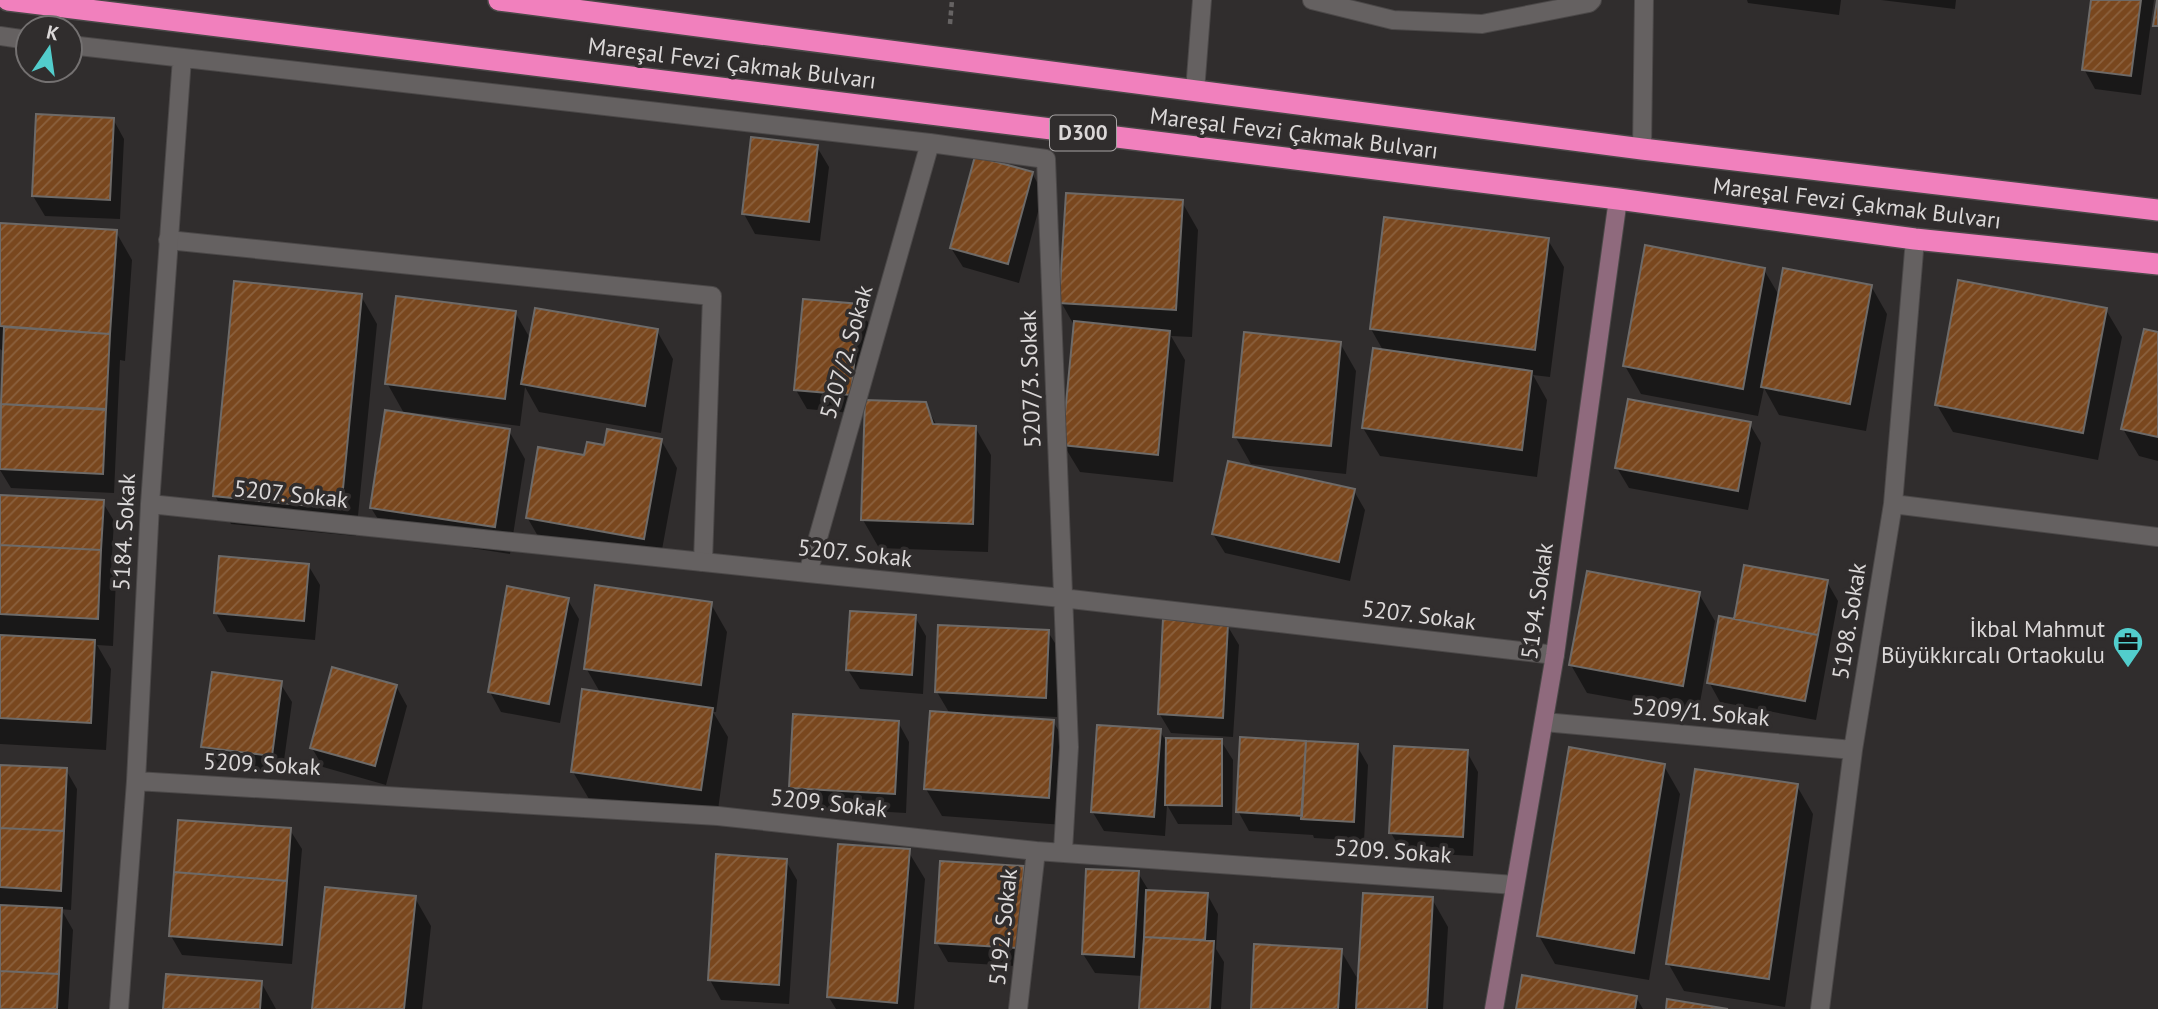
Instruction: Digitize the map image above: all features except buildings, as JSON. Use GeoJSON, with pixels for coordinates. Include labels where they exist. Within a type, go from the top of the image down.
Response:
{"type":"FeatureCollection","features":[{"type":"Feature","properties":{"kind":"highway","name":"Mareşal Fevzi Çakmak Bulvarı"},"geometry":{"type":"LineString","coordinates":[[8,0],[1618,199],[1915,239],[2158,264]]}},
{"type":"Feature","properties":{"kind":"highway","name":"Mareşal Fevzi Çakmak Bulvarı"},"geometry":{"type":"LineString","coordinates":[[499,0],[1642,149],[2158,210]]}},
{"type":"Feature","properties":{"kind":"street"},"geometry":{"type":"LineString","coordinates":[[1195,91],[1202,0]]}},
{"type":"Feature","properties":{"kind":"street"},"geometry":{"type":"LineString","coordinates":[[1312,0],[1393,20],[1482,24],[1589,3],[1592,0]]}},
{"type":"Feature","properties":{"kind":"street"},"geometry":{"type":"LineString","coordinates":[[1642,149],[1644,0]]}},
{"type":"Feature","properties":{"kind":"street"},"geometry":{"type":"LineString","coordinates":[[84,47],[930,144]]}},
{"type":"Feature","properties":{"kind":"street","name":"5184. Sokak"},"geometry":{"type":"LineString","coordinates":[[119,1009],[136,781],[150,504],[182,58]]}},
{"type":"Feature","properties":{"kind":"street","name":"5207/3. Sokak"},"geometry":{"type":"LineString","coordinates":[[930,144],[1046,159],[1069,747],[1063,851]]}},
{"type":"Feature","properties":{"kind":"street","name":"5207/2. Sokak"},"geometry":{"type":"LineString","coordinates":[[808,573],[930,144]]}},
{"type":"Feature","properties":{"kind":"street","name":"5194. Sokak"},"geometry":{"type":"LineString","coordinates":[[1494,1009],[1555,655],[1618,199]]}},
{"type":"Feature","properties":{"kind":"street","name":"5198. Sokak"},"geometry":{"type":"LineString","coordinates":[[1820,1009],[1853,750],[1893,504],[1915,239]]}},
{"type":"Feature","properties":{"kind":"street"},"geometry":{"type":"LineString","coordinates":[[169,240],[712,296],[703,562]]}},
{"type":"Feature","properties":{"kind":"street","name":"5207. Sokak"},"geometry":{"type":"LineString","coordinates":[[150,504],[1062,598],[1555,655]]}},
{"type":"Feature","properties":{"kind":"street"},"geometry":{"type":"LineString","coordinates":[[1893,504],[2158,537]]}},
{"type":"Feature","properties":{"kind":"street","name":"5209/1. Sokak"},"geometry":{"type":"LineString","coordinates":[[1544,722],[1853,750]]}},
{"type":"Feature","properties":{"kind":"street","name":"5209. Sokak"},"geometry":{"type":"LineString","coordinates":[[136,781],[718,816],[1036,851],[1516,885]]}},
{"type":"Feature","properties":{"kind":"street","name":"5192. Sokak"},"geometry":{"type":"LineString","coordinates":[[1018,1009],[1036,851]]}},
{"type":"Feature","properties":{"kind":"place","name":"İkbal Mahmut Büyükkırcalı Ortaokulu"},"geometry":{"type":"Point","coordinates":[2128,669]}}]}
